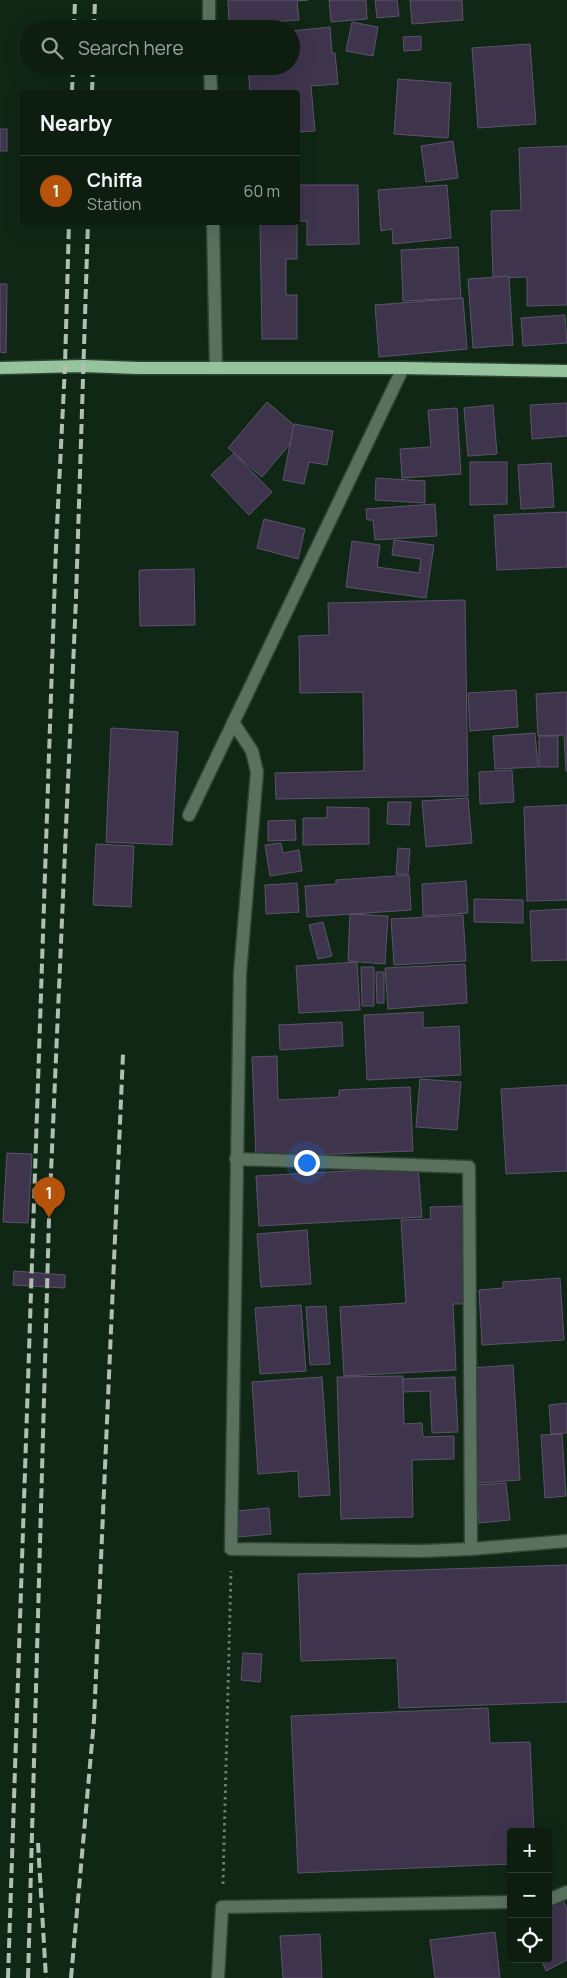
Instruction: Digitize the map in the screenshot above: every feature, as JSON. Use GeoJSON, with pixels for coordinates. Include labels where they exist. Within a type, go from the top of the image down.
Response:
{"type":"FeatureCollection","features":[{"type":"Feature","properties":{"kind":"main road"},"geometry":{"type":"LineString","coordinates":[[0,368],[83,366],[567,371]]}},
{"type":"Feature","properties":{"kind":"street"},"geometry":{"type":"LineString","coordinates":[[209,0],[209,20]]}},
{"type":"Feature","properties":{"kind":"street"},"geometry":{"type":"LineString","coordinates":[[210,75],[211,90]]}},
{"type":"Feature","properties":{"kind":"street"},"geometry":{"type":"LineString","coordinates":[[213,225],[216,368]]}},
{"type":"Feature","properties":{"kind":"street"},"geometry":{"type":"LineString","coordinates":[[189,815],[402,368]]}},
{"type":"Feature","properties":{"kind":"street"},"geometry":{"type":"LineString","coordinates":[[233,722],[252,751],[258,772],[240,973],[231,1549],[471,1550],[567,1541]]}},
{"type":"Feature","properties":{"kind":"street"},"geometry":{"type":"LineString","coordinates":[[236,1159],[469,1167],[471,1550]]}},
{"type":"Feature","properties":{"kind":"street"},"geometry":{"type":"LineString","coordinates":[[552,1898],[567,1892]]}},
{"type":"Feature","properties":{"kind":"street"},"geometry":{"type":"LineString","coordinates":[[218,1978],[222,1907],[507,1902]]}},
{"type":"Feature","properties":{"kind":"path"},"geometry":{"type":"LineString","coordinates":[[222,1907],[231,1549]]}},
{"type":"Feature","properties":{"kind":"building"},"geometry":{"type":"Polygon","coordinates":[[[228,0],[308,0],[297,1],[299,20],[229,20],[228,0]]]}},
{"type":"Feature","properties":{"kind":"building"},"geometry":{"type":"Polygon","coordinates":[[[329,0],[366,0],[367,19],[331,22],[329,0]]]}},
{"type":"Feature","properties":{"kind":"building"},"geometry":{"type":"Polygon","coordinates":[[[375,0],[397,0],[399,16],[377,18],[375,0]]]}},
{"type":"Feature","properties":{"kind":"building"},"geometry":{"type":"Polygon","coordinates":[[[410,0],[462,0],[463,20],[412,24],[410,0]]]}},
{"type":"Feature","properties":{"kind":"building"},"geometry":{"type":"Polygon","coordinates":[[[352,22],[378,27],[373,56],[346,51],[352,22]]]}},
{"type":"Feature","properties":{"kind":"building"},"geometry":{"type":"Polygon","coordinates":[[[330,27],[332,53],[335,53],[338,84],[311,86],[315,131],[300,132],[300,90],[250,90],[249,75],[300,75],[300,30],[330,27]]]}},
{"type":"Feature","properties":{"kind":"building"},"geometry":{"type":"Polygon","coordinates":[[[421,36],[421,50],[404,51],[403,37],[421,36]]]}},
{"type":"Feature","properties":{"kind":"building"},"geometry":{"type":"Polygon","coordinates":[[[530,44],[536,124],[478,128],[472,48],[530,44]]]}},
{"type":"Feature","properties":{"kind":"building"},"geometry":{"type":"Polygon","coordinates":[[[398,79],[451,83],[448,138],[394,134],[398,79]]]}},
{"type":"Feature","properties":{"kind":"building"},"geometry":{"type":"Polygon","coordinates":[[[0,129],[7,129],[7,151],[0,151],[0,129]]]}},
{"type":"Feature","properties":{"kind":"building"},"geometry":{"type":"Polygon","coordinates":[[[453,141],[458,178],[426,182],[421,146],[453,141]]]}},
{"type":"Feature","properties":{"kind":"building"},"geometry":{"type":"Polygon","coordinates":[[[567,146],[567,305],[527,306],[527,277],[493,278],[491,211],[521,210],[519,148],[567,146]]]}},
{"type":"Feature","properties":{"kind":"building"},"geometry":{"type":"Polygon","coordinates":[[[300,185],[358,185],[359,244],[307,245],[307,221],[300,221],[300,185]]]}},
{"type":"Feature","properties":{"kind":"building"},"geometry":{"type":"Polygon","coordinates":[[[447,185],[451,238],[393,244],[392,229],[381,231],[378,190],[447,185]]]}},
{"type":"Feature","properties":{"kind":"building"},"geometry":{"type":"Polygon","coordinates":[[[260,225],[297,225],[297,259],[286,259],[286,295],[297,295],[297,339],[262,339],[260,225]]]}},
{"type":"Feature","properties":{"kind":"building"},"geometry":{"type":"Polygon","coordinates":[[[458,247],[461,298],[403,301],[401,250],[458,247]]]}},
{"type":"Feature","properties":{"kind":"building"},"geometry":{"type":"Polygon","coordinates":[[[509,276],[513,345],[473,348],[468,279],[509,276]]]}},
{"type":"Feature","properties":{"kind":"building"},"geometry":{"type":"Polygon","coordinates":[[[0,284],[7,284],[6,353],[0,352],[0,284]]]}},
{"type":"Feature","properties":{"kind":"building"},"geometry":{"type":"Polygon","coordinates":[[[463,298],[467,349],[379,357],[375,305],[463,298]]]}},
{"type":"Feature","properties":{"kind":"building"},"geometry":{"type":"Polygon","coordinates":[[[565,315],[567,343],[523,346],[521,318],[565,315]]]}},
{"type":"Feature","properties":{"kind":"building"},"geometry":{"type":"Polygon","coordinates":[[[267,402],[301,431],[262,477],[228,448],[267,402]]]}},
{"type":"Feature","properties":{"kind":"building"},"geometry":{"type":"Polygon","coordinates":[[[567,403],[567,436],[532,439],[530,405],[567,403]]]}},
{"type":"Feature","properties":{"kind":"building"},"geometry":{"type":"Polygon","coordinates":[[[493,405],[497,454],[468,456],[464,408],[493,405]]]}},
{"type":"Feature","properties":{"kind":"building"},"geometry":{"type":"Polygon","coordinates":[[[457,408],[461,474],[402,478],[400,449],[431,447],[428,410],[457,408]]]}},
{"type":"Feature","properties":{"kind":"building"},"geometry":{"type":"Polygon","coordinates":[[[294,424],[333,431],[327,465],[309,462],[304,484],[283,480],[294,424]]]}},
{"type":"Feature","properties":{"kind":"building"},"geometry":{"type":"Polygon","coordinates":[[[234,453],[272,492],[249,515],[211,475],[234,453]]]}},
{"type":"Feature","properties":{"kind":"building"},"geometry":{"type":"Polygon","coordinates":[[[470,462],[507,462],[507,504],[470,505],[470,462]]]}},
{"type":"Feature","properties":{"kind":"building"},"geometry":{"type":"Polygon","coordinates":[[[551,463],[554,507],[521,509],[518,465],[551,463]]]}},
{"type":"Feature","properties":{"kind":"building"},"geometry":{"type":"Polygon","coordinates":[[[376,478],[425,481],[425,503],[375,500],[376,478]]]}},
{"type":"Feature","properties":{"kind":"building"},"geometry":{"type":"Polygon","coordinates":[[[435,504],[437,536],[375,540],[373,520],[367,520],[366,509],[435,504]]]}},
{"type":"Feature","properties":{"kind":"building"},"geometry":{"type":"Polygon","coordinates":[[[567,512],[567,567],[497,570],[494,515],[567,512]]]}},
{"type":"Feature","properties":{"kind":"building"},"geometry":{"type":"Polygon","coordinates":[[[264,519],[305,529],[298,559],[257,548],[264,519]]]}},
{"type":"Feature","properties":{"kind":"building"},"geometry":{"type":"Polygon","coordinates":[[[394,540],[434,545],[426,598],[346,587],[352,541],[380,545],[377,567],[419,573],[421,559],[392,555],[394,540]]]}},
{"type":"Feature","properties":{"kind":"building"},"geometry":{"type":"Polygon","coordinates":[[[194,569],[195,625],[140,626],[139,570],[194,569]]]}},
{"type":"Feature","properties":{"kind":"building"},"geometry":{"type":"Polygon","coordinates":[[[465,600],[468,796],[276,799],[275,773],[364,771],[363,692],[300,693],[299,636],[329,635],[328,603],[465,600]]]}},
{"type":"Feature","properties":{"kind":"building"},"geometry":{"type":"Polygon","coordinates":[[[516,690],[518,727],[470,731],[468,693],[516,690]]]}},
{"type":"Feature","properties":{"kind":"building"},"geometry":{"type":"Polygon","coordinates":[[[567,692],[566,771],[564,735],[538,736],[536,694],[567,692]]]}},
{"type":"Feature","properties":{"kind":"building"},"geometry":{"type":"Polygon","coordinates":[[[111,728],[178,732],[172,845],[106,842],[111,728]]]}},
{"type":"Feature","properties":{"kind":"building"},"geometry":{"type":"Polygon","coordinates":[[[535,733],[538,767],[495,769],[493,736],[535,733]]]}},
{"type":"Feature","properties":{"kind":"building"},"geometry":{"type":"Polygon","coordinates":[[[539,736],[558,736],[558,767],[539,767],[539,736]]]}},
{"type":"Feature","properties":{"kind":"building"},"geometry":{"type":"Polygon","coordinates":[[[512,770],[514,802],[480,804],[479,772],[512,770]]]}},
{"type":"Feature","properties":{"kind":"building"},"geometry":{"type":"Polygon","coordinates":[[[468,798],[472,843],[426,847],[422,801],[468,798]]]}},
{"type":"Feature","properties":{"kind":"building"},"geometry":{"type":"Polygon","coordinates":[[[388,802],[411,802],[409,825],[387,824],[388,802]]]}},
{"type":"Feature","properties":{"kind":"building"},"geometry":{"type":"Polygon","coordinates":[[[567,805],[567,900],[527,901],[524,807],[567,805]]]}},
{"type":"Feature","properties":{"kind":"building"},"geometry":{"type":"Polygon","coordinates":[[[327,807],[369,808],[369,844],[303,845],[303,818],[327,818],[327,807]]]}},
{"type":"Feature","properties":{"kind":"building"},"geometry":{"type":"Polygon","coordinates":[[[295,820],[296,840],[268,841],[268,821],[295,820]]]}},
{"type":"Feature","properties":{"kind":"building"},"geometry":{"type":"Polygon","coordinates":[[[281,843],[283,853],[299,850],[302,871],[270,876],[265,845],[281,843]]]}},
{"type":"Feature","properties":{"kind":"building"},"geometry":{"type":"Polygon","coordinates":[[[96,844],[134,846],[131,907],[93,905],[96,844]]]}},
{"type":"Feature","properties":{"kind":"building"},"geometry":{"type":"Polygon","coordinates":[[[398,848],[410,849],[408,874],[396,874],[398,848]]]}},
{"type":"Feature","properties":{"kind":"building"},"geometry":{"type":"Polygon","coordinates":[[[409,875],[411,910],[307,917],[305,886],[336,884],[336,880],[409,875]]]}},
{"type":"Feature","properties":{"kind":"building"},"geometry":{"type":"Polygon","coordinates":[[[466,881],[468,913],[423,916],[422,884],[466,881]]]}},
{"type":"Feature","properties":{"kind":"building"},"geometry":{"type":"Polygon","coordinates":[[[297,883],[299,912],[266,914],[265,885],[297,883]]]}},
{"type":"Feature","properties":{"kind":"building"},"geometry":{"type":"Polygon","coordinates":[[[474,899],[523,900],[523,923],[474,922],[474,899]]]}},
{"type":"Feature","properties":{"kind":"building"},"geometry":{"type":"Polygon","coordinates":[[[567,909],[567,960],[532,961],[530,911],[567,909]]]}},
{"type":"Feature","properties":{"kind":"building"},"geometry":{"type":"Polygon","coordinates":[[[350,914],[388,916],[385,964],[348,961],[350,914]]]}},
{"type":"Feature","properties":{"kind":"building"},"geometry":{"type":"Polygon","coordinates":[[[463,915],[466,961],[394,965],[391,919],[463,915]]]}},
{"type":"Feature","properties":{"kind":"building"},"geometry":{"type":"Polygon","coordinates":[[[323,922],[332,956],[318,959],[309,925],[323,922]]]}},
{"type":"Feature","properties":{"kind":"building"},"geometry":{"type":"Polygon","coordinates":[[[357,962],[360,1010],[299,1013],[296,966],[357,962]]]}},
{"type":"Feature","properties":{"kind":"building"},"geometry":{"type":"Polygon","coordinates":[[[465,964],[467,1003],[388,1009],[385,968],[465,964]]]}},
{"type":"Feature","properties":{"kind":"building"},"geometry":{"type":"Polygon","coordinates":[[[361,967],[374,967],[374,1006],[362,1006],[361,967]]]}},
{"type":"Feature","properties":{"kind":"building"},"geometry":{"type":"Polygon","coordinates":[[[376,972],[384,972],[384,1003],[377,1003],[376,972]]]}},
{"type":"Feature","properties":{"kind":"building"},"geometry":{"type":"Polygon","coordinates":[[[423,1012],[423,1028],[459,1026],[461,1075],[367,1080],[364,1015],[423,1012]]]}},
{"type":"Feature","properties":{"kind":"building"},"geometry":{"type":"Polygon","coordinates":[[[342,1022],[343,1046],[280,1050],[279,1025],[342,1022]]]}},
{"type":"Feature","properties":{"kind":"building"},"geometry":{"type":"Polygon","coordinates":[[[277,1056],[278,1100],[339,1097],[339,1090],[410,1087],[413,1151],[256,1157],[252,1057],[277,1056]]]}},
{"type":"Feature","properties":{"kind":"building"},"geometry":{"type":"Polygon","coordinates":[[[420,1079],[461,1082],[457,1130],[416,1127],[420,1079]]]}},
{"type":"Feature","properties":{"kind":"building"},"geometry":{"type":"Polygon","coordinates":[[[567,1085],[567,1171],[506,1174],[501,1089],[567,1085]]]}},
{"type":"Feature","properties":{"kind":"building"},"geometry":{"type":"Polygon","coordinates":[[[7,1153],[32,1154],[28,1223],[3,1222],[7,1153]]]}},
{"type":"Feature","properties":{"kind":"building"},"geometry":{"type":"Polygon","coordinates":[[[418,1167],[422,1217],[259,1226],[256,1176],[418,1167]]]}},
{"type":"Feature","properties":{"kind":"building"},"geometry":{"type":"Polygon","coordinates":[[[462,1206],[467,1304],[453,1304],[456,1370],[344,1376],[340,1307],[406,1303],[401,1220],[431,1219],[430,1207],[462,1206]]]}},
{"type":"Feature","properties":{"kind":"building"},"geometry":{"type":"Polygon","coordinates":[[[307,1230],[311,1284],[261,1287],[257,1234],[307,1230]]]}},
{"type":"Feature","properties":{"kind":"building"},"geometry":{"type":"Polygon","coordinates":[[[14,1271],[65,1275],[65,1288],[13,1285],[14,1271]]]}},
{"type":"Feature","properties":{"kind":"building"},"geometry":{"type":"Polygon","coordinates":[[[560,1278],[564,1340],[482,1345],[479,1290],[503,1288],[503,1282],[560,1278]]]}},
{"type":"Feature","properties":{"kind":"building"},"geometry":{"type":"Polygon","coordinates":[[[301,1305],[306,1371],[260,1374],[255,1308],[301,1305]]]}},
{"type":"Feature","properties":{"kind":"building"},"geometry":{"type":"Polygon","coordinates":[[[326,1306],[330,1364],[310,1365],[306,1307],[326,1306]]]}},
{"type":"Feature","properties":{"kind":"building"},"geometry":{"type":"Polygon","coordinates":[[[513,1365],[520,1480],[478,1483],[470,1368],[513,1365]]]}},
{"type":"Feature","properties":{"kind":"building"},"geometry":{"type":"Polygon","coordinates":[[[403,1376],[404,1424],[422,1423],[423,1437],[454,1436],[454,1459],[412,1460],[413,1517],[341,1519],[337,1377],[403,1376]]]}},
{"type":"Feature","properties":{"kind":"building"},"geometry":{"type":"Polygon","coordinates":[[[322,1377],[330,1495],[299,1497],[298,1471],[258,1474],[252,1382],[322,1377]]]}},
{"type":"Feature","properties":{"kind":"building"},"geometry":{"type":"Polygon","coordinates":[[[455,1377],[458,1432],[432,1433],[430,1391],[403,1392],[403,1379],[455,1377]]]}},
{"type":"Feature","properties":{"kind":"building"},"geometry":{"type":"Polygon","coordinates":[[[567,1403],[567,1433],[551,1434],[549,1405],[567,1403]]]}},
{"type":"Feature","properties":{"kind":"building"},"geometry":{"type":"Polygon","coordinates":[[[562,1434],[566,1496],[545,1498],[541,1435],[562,1434]]]}},
{"type":"Feature","properties":{"kind":"building"},"geometry":{"type":"Polygon","coordinates":[[[506,1483],[510,1520],[479,1523],[476,1485],[506,1483]]]}},
{"type":"Feature","properties":{"kind":"building"},"geometry":{"type":"Polygon","coordinates":[[[269,1508],[271,1534],[239,1537],[237,1511],[269,1508]]]}},
{"type":"Feature","properties":{"kind":"building"},"geometry":{"type":"Polygon","coordinates":[[[567,1565],[567,1702],[399,1708],[397,1658],[301,1661],[298,1574],[567,1565]]]}},
{"type":"Feature","properties":{"kind":"building"},"geometry":{"type":"Polygon","coordinates":[[[243,1653],[262,1654],[260,1682],[241,1680],[243,1653]]]}},
{"type":"Feature","properties":{"kind":"building"},"geometry":{"type":"Polygon","coordinates":[[[488,1708],[490,1743],[530,1742],[534,1828],[507,1828],[507,1864],[298,1873],[291,1716],[488,1708]]]}},
{"type":"Feature","properties":{"kind":"building"},"geometry":{"type":"Polygon","coordinates":[[[563,1900],[567,1909],[567,1960],[546,1971],[543,1963],[552,1963],[552,1905],[563,1900]]]}},
{"type":"Feature","properties":{"kind":"building"},"geometry":{"type":"Polygon","coordinates":[[[495,1932],[500,1978],[435,1978],[430,1940],[495,1932]]]}},
{"type":"Feature","properties":{"kind":"building"},"geometry":{"type":"Polygon","coordinates":[[[320,1934],[322,1978],[283,1978],[280,1936],[320,1934]]]}},
{"type":"Feature","properties":{"kind":"railway"},"geometry":{"type":"LineString","coordinates":[[74,20],[75,0]]}},
{"type":"Feature","properties":{"kind":"railway"},"geometry":{"type":"LineString","coordinates":[[94,20],[95,0]]}},
{"type":"Feature","properties":{"kind":"railway"},"geometry":{"type":"LineString","coordinates":[[72,90],[73,75]]}},
{"type":"Feature","properties":{"kind":"railway"},"geometry":{"type":"LineString","coordinates":[[92,90],[93,75]]}},
{"type":"Feature","properties":{"kind":"railway"},"geometry":{"type":"LineString","coordinates":[[8,1978],[56,546],[65,366],[69,225]]}},
{"type":"Feature","properties":{"kind":"railway"},"geometry":{"type":"LineString","coordinates":[[28,1978],[49,1218],[76,598],[88,225]]}},
{"type":"Feature","properties":{"kind":"railway"},"geometry":{"type":"LineString","coordinates":[[71,1978],[94,1720],[123,1054]]}},
{"type":"Feature","properties":{"kind":"railway"},"geometry":{"type":"LineString","coordinates":[[38,1843],[46,1978]]}},
{"type":"Feature","properties":{"kind":"place","name":"Chiffa"},"geometry":{"type":"Point","coordinates":[49,1218]}}]}
